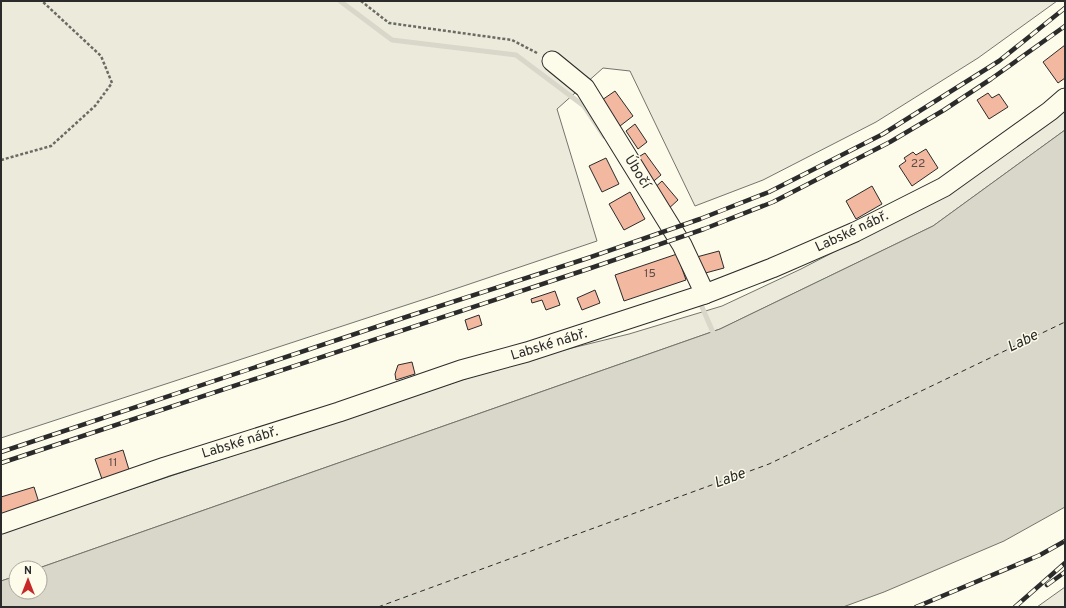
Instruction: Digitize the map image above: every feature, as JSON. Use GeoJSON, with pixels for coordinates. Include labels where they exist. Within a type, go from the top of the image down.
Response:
{"type":"FeatureCollection","features":[{"type":"Feature","properties":{"kind":"street","name":"Úbočí"},"geometry":{"type":"LineString","coordinates":[[552,61],[585,88],[682,245],[705,294]]}},
{"type":"Feature","properties":{"kind":"street","name":"Labské nábř."},"geometry":{"type":"LineString","coordinates":[[1,524],[165,467],[339,412],[461,370],[527,352],[705,294],[772,268],[855,232],[944,187],[1050,111],[1065,98]]}},
{"type":"Feature","properties":{"kind":"path"},"geometry":{"type":"LineString","coordinates":[[1,160],[51,146],[95,106],[112,83],[101,56],[42,1]]}},
{"type":"Feature","properties":{"kind":"path"},"geometry":{"type":"LineString","coordinates":[[361,1],[388,23],[512,40],[552,61]]}},
{"type":"Feature","properties":{"kind":"shaded area"},"geometry":{"type":"Polygon","coordinates":[[[1,1],[1057,1],[978,58],[876,122],[763,180],[695,206],[630,71],[603,68],[557,109],[597,241],[1,438],[1,1]]]}},
{"type":"Feature","properties":{"kind":"shaded area"},"geometry":{"type":"Polygon","coordinates":[[[1065,106],[1065,130],[933,226],[720,329],[48,565],[48,560],[8,560],[8,579],[1,581],[1,532],[523,360],[629,334],[722,306],[801,269],[942,196],[1065,106]]]}},
{"type":"Feature","properties":{"kind":"shaded area"},"geometry":{"type":"Polygon","coordinates":[[[1065,587],[1065,607],[1037,607],[1065,587]]]}},
{"type":"Feature","properties":{"kind":"water","name":"Labe"},"geometry":{"type":"Polygon","coordinates":[[[1065,130],[1065,507],[1004,541],[884,592],[843,607],[1,607],[1,581],[8,579],[8,600],[48,600],[48,565],[720,329],[933,226],[1065,130]]]}},
{"type":"Feature","properties":{"kind":"building"},"geometry":{"type":"Polygon","coordinates":[[[1065,45],[1065,78],[1058,83],[1043,62],[1065,45]]]}},
{"type":"Feature","properties":{"kind":"building"},"geometry":{"type":"Polygon","coordinates":[[[615,91],[633,116],[620,126],[602,100],[615,91]]]}},
{"type":"Feature","properties":{"kind":"building"},"geometry":{"type":"Polygon","coordinates":[[[988,93],[992,98],[999,94],[1008,107],[989,119],[977,100],[988,93]]]}},
{"type":"Feature","properties":{"kind":"building"},"geometry":{"type":"Polygon","coordinates":[[[635,124],[647,142],[638,149],[626,131],[635,124]]]}},
{"type":"Feature","properties":{"kind":"building"},"geometry":{"type":"Polygon","coordinates":[[[926,149],[938,168],[912,186],[899,166],[906,161],[904,158],[913,152],[916,155],[926,149]]]}},
{"type":"Feature","properties":{"kind":"building"},"geometry":{"type":"Polygon","coordinates":[[[645,153],[661,175],[649,185],[632,161],[645,153]]]}},
{"type":"Feature","properties":{"kind":"building"},"geometry":{"type":"Polygon","coordinates":[[[606,158],[619,184],[602,192],[589,166],[606,158]]]}},
{"type":"Feature","properties":{"kind":"building"},"geometry":{"type":"Polygon","coordinates":[[[662,181],[678,200],[667,210],[651,191],[662,181]]]}},
{"type":"Feature","properties":{"kind":"building"},"geometry":{"type":"Polygon","coordinates":[[[872,186],[882,204],[856,219],[846,201],[872,186]]]}},
{"type":"Feature","properties":{"kind":"building"},"geometry":{"type":"Polygon","coordinates":[[[630,192],[645,219],[624,230],[609,204],[630,192]]]}},
{"type":"Feature","properties":{"kind":"building"},"geometry":{"type":"Polygon","coordinates":[[[719,251],[724,268],[698,275],[693,258],[719,251]]]}},
{"type":"Feature","properties":{"kind":"building"},"geometry":{"type":"Polygon","coordinates":[[[677,254],[686,280],[624,301],[615,275],[677,254]]]}},
{"type":"Feature","properties":{"kind":"building"},"geometry":{"type":"Polygon","coordinates":[[[595,290],[600,303],[582,310],[577,298],[595,290]]]}},
{"type":"Feature","properties":{"kind":"building"},"geometry":{"type":"Polygon","coordinates":[[[555,291],[560,305],[546,310],[542,300],[532,303],[531,299],[555,291]]]}},
{"type":"Feature","properties":{"kind":"building"},"geometry":{"type":"Polygon","coordinates":[[[479,315],[482,325],[468,330],[465,320],[479,315]]]}},
{"type":"Feature","properties":{"kind":"building"},"geometry":{"type":"Polygon","coordinates":[[[412,362],[415,374],[396,380],[395,374],[398,365],[412,362]]]}},
{"type":"Feature","properties":{"kind":"building"},"geometry":{"type":"Polygon","coordinates":[[[123,450],[130,473],[103,482],[95,459],[123,450]]]}},
{"type":"Feature","properties":{"kind":"building"},"geometry":{"type":"Polygon","coordinates":[[[34,487],[40,506],[1,519],[1,497],[34,487]]]}},
{"type":"Feature","properties":{"kind":"waterway"},"geometry":{"type":"LineString","coordinates":[[340,1],[392,40],[516,55],[584,106],[604,136]]}},
{"type":"Feature","properties":{"kind":"waterway"},"geometry":{"type":"LineString","coordinates":[[699,300],[715,337]]}},
{"type":"Feature","properties":{"kind":"ferry route"},"geometry":{"type":"LineString","coordinates":[[378,607],[769,464],[1065,322]]}},
{"type":"Feature","properties":{"kind":"railway"},"geometry":{"type":"LineString","coordinates":[[1,452],[585,259],[700,219],[769,192],[883,134],[999,61],[1065,8]]}},
{"type":"Feature","properties":{"kind":"railway"},"geometry":{"type":"LineString","coordinates":[[1,463],[588,269],[704,229],[773,202],[890,142],[944,110],[991,79],[1065,26]]}},
{"type":"Feature","properties":{"kind":"railway"},"geometry":{"type":"LineString","coordinates":[[916,607],[1040,555],[1065,541]]}},
{"type":"Feature","properties":{"kind":"railway"},"geometry":{"type":"LineString","coordinates":[[1015,607],[1065,563]]}},
{"type":"Feature","properties":{"kind":"railway"},"geometry":{"type":"LineString","coordinates":[[1047,585],[1065,572]]}}]}
